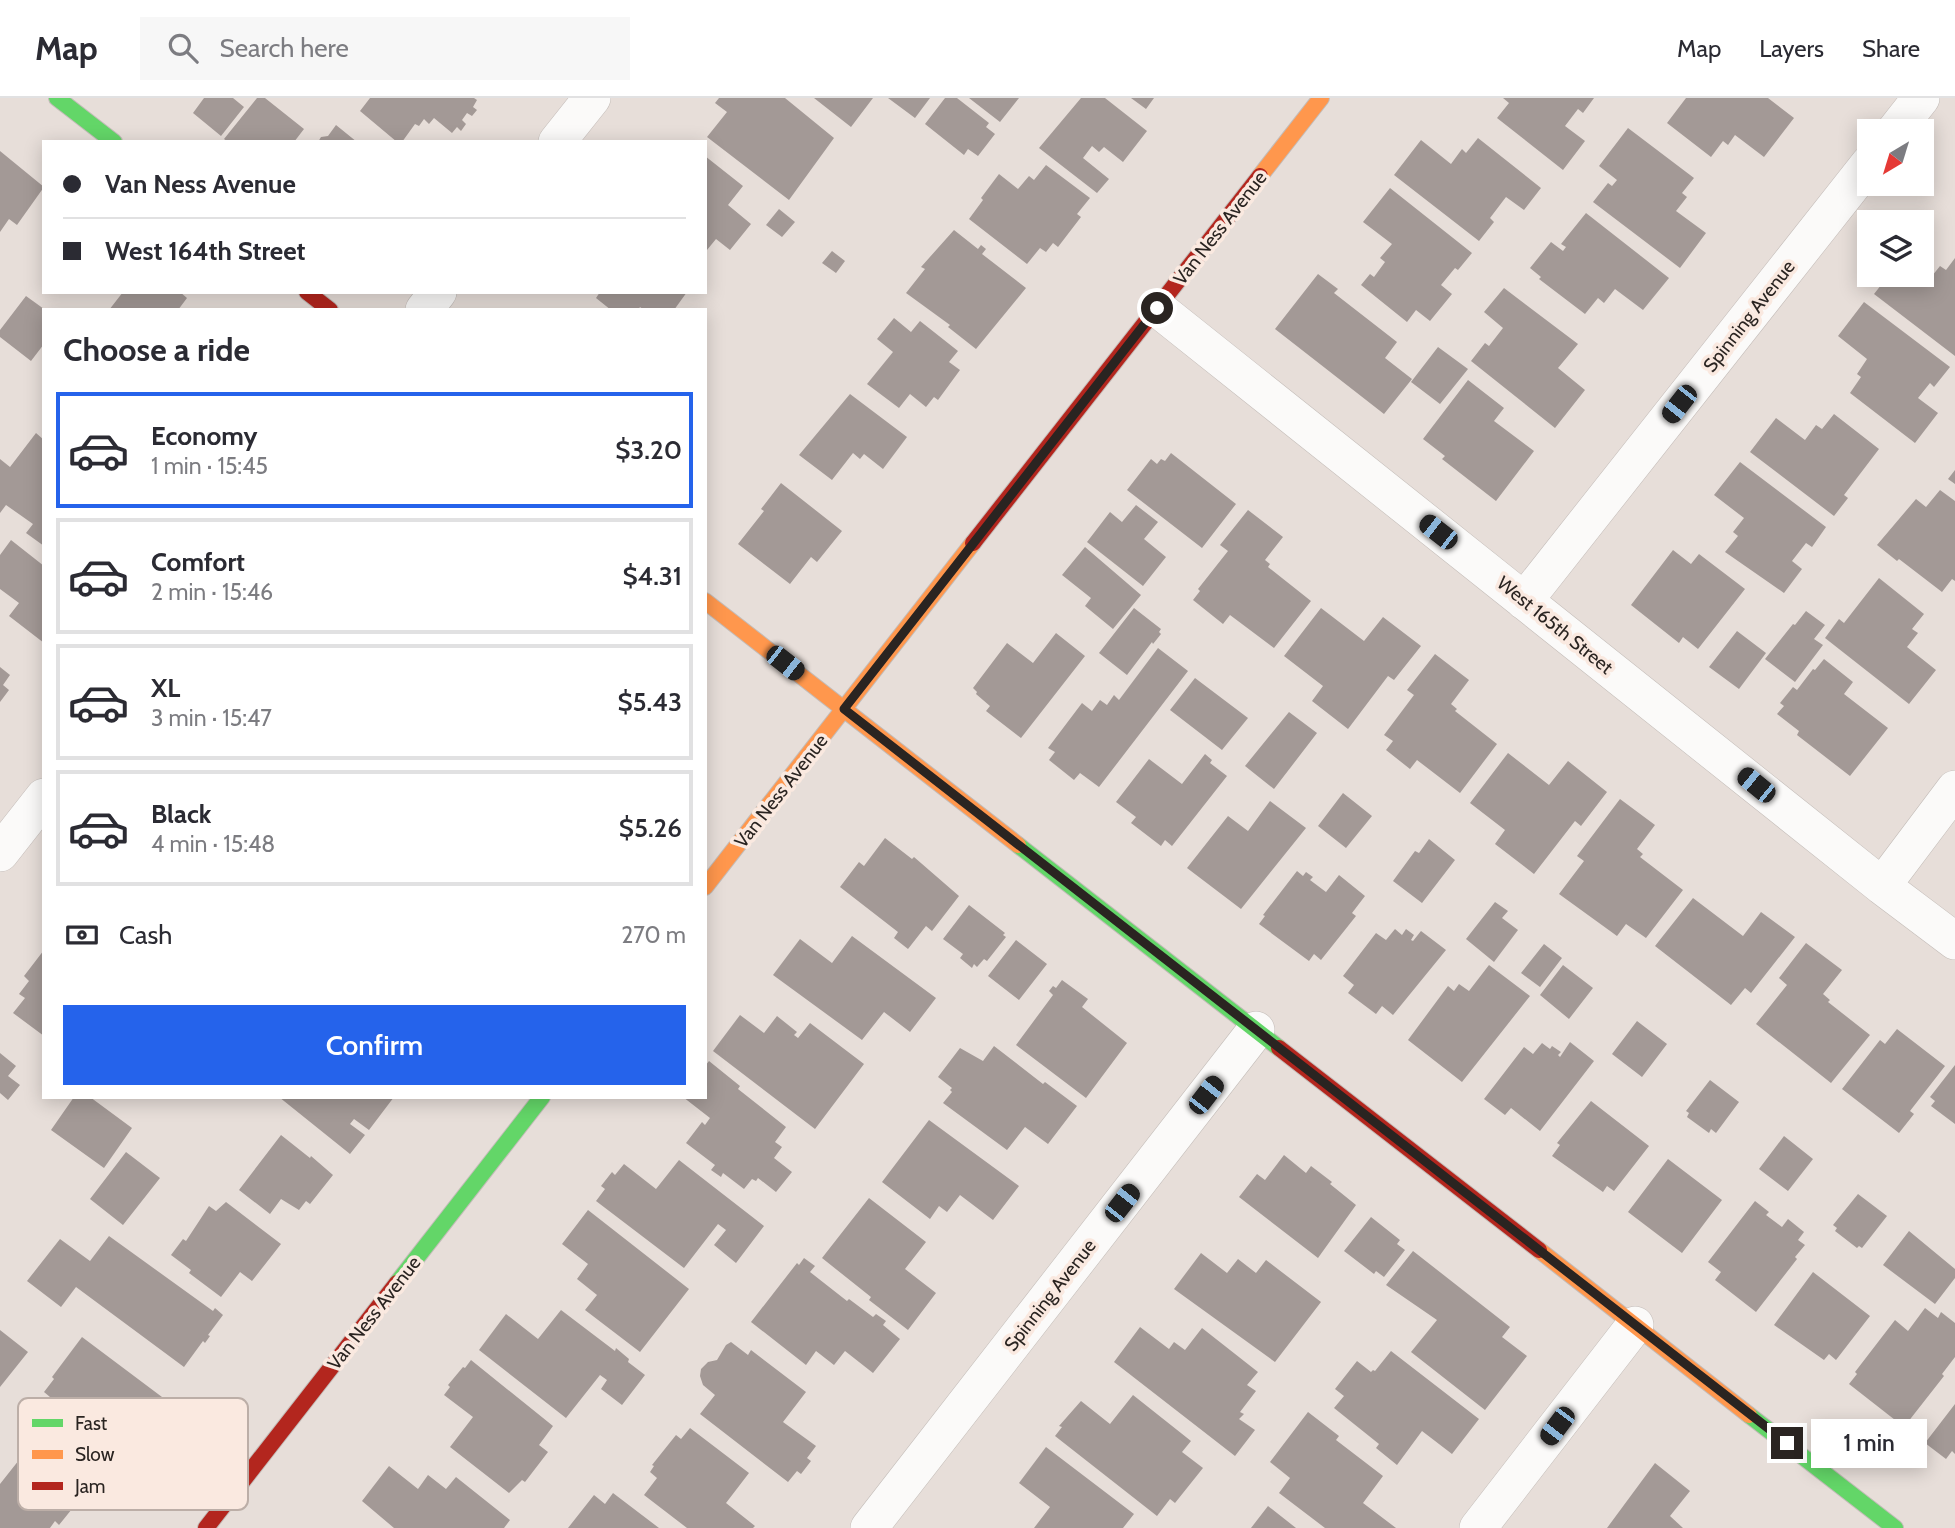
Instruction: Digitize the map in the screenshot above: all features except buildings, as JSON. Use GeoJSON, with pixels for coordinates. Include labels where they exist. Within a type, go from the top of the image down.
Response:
{"type":"FeatureCollection","features":[{"type":"Feature","properties":{"kind":"main road"},"geometry":{"type":"LineString","coordinates":[[57,98],[111,140]]}},
{"type":"Feature","properties":{"kind":"main road","name":"Van Ness Avenue"},"geometry":{"type":"LineString","coordinates":[[707,884],[1321,98]]}},
{"type":"Feature","properties":{"kind":"main road"},"geometry":{"type":"LineString","coordinates":[[310,294],[327,308]]}},
{"type":"Feature","properties":{"kind":"main road"},"geometry":{"type":"LineString","coordinates":[[707,603],[1895,1528]]}},
{"type":"Feature","properties":{"kind":"main road","name":"Van Ness Avenue"},"geometry":{"type":"LineString","coordinates":[[248,1474],[539,1099]]}},
{"type":"Feature","properties":{"kind":"main road","name":"Van Ness Avenue"},"geometry":{"type":"LineString","coordinates":[[206,1528],[220,1510]]}},
{"type":"Feature","properties":{"kind":"street"},"geometry":{"type":"LineString","coordinates":[[559,140],[592,98]]}},
{"type":"Feature","properties":{"kind":"street"},"geometry":{"type":"LineString","coordinates":[[1904,119],[1921,98]]}},
{"type":"Feature","properties":{"kind":"street","name":"Spinning Avenue"},"geometry":{"type":"LineString","coordinates":[[1524,601],[1857,179]]}},
{"type":"Feature","properties":{"kind":"street"},"geometry":{"type":"LineString","coordinates":[[426,308],[436,294]]}},
{"type":"Feature","properties":{"kind":"street","name":"West 165th Street"},"geometry":{"type":"LineString","coordinates":[[1157,308],[1882,886],[1955,941]]}},
{"type":"Feature","properties":{"kind":"street"},"geometry":{"type":"LineString","coordinates":[[1882,886],[1955,789]]}},
{"type":"Feature","properties":{"kind":"street"},"geometry":{"type":"LineString","coordinates":[[0,853],[42,800]]}},
{"type":"Feature","properties":{"kind":"street","name":"Spinning Avenue"},"geometry":{"type":"LineString","coordinates":[[869,1528],[1256,1030]]}},
{"type":"Feature","properties":{"kind":"street"},"geometry":{"type":"LineString","coordinates":[[1478,1528],[1635,1325]]}},
{"type":"Feature","properties":{"kind":"traffic: fast"},"geometry":{"type":"LineString","coordinates":[[57,98],[111,140]]}},
{"type":"Feature","properties":{"kind":"traffic: fast"},"geometry":{"type":"LineString","coordinates":[[1018,845],[1279,1048]]}},
{"type":"Feature","properties":{"kind":"traffic: fast"},"geometry":{"type":"LineString","coordinates":[[397,1283],[540,1099]]}},
{"type":"Feature","properties":{"kind":"traffic: fast"},"geometry":{"type":"LineString","coordinates":[[1749,1415],[1895,1528]]}},
{"type":"Feature","properties":{"kind":"traffic: slow"},"geometry":{"type":"LineString","coordinates":[[1260,176],[1321,98]]}},
{"type":"Feature","properties":{"kind":"traffic: slow"},"geometry":{"type":"LineString","coordinates":[[707,884],[973,543]]}},
{"type":"Feature","properties":{"kind":"traffic: slow"},"geometry":{"type":"LineString","coordinates":[[707,603],[1018,845]]}},
{"type":"Feature","properties":{"kind":"traffic: slow"},"geometry":{"type":"LineString","coordinates":[[1539,1250],[1749,1415]]}},
{"type":"Feature","properties":{"kind":"traffic: jam"},"geometry":{"type":"LineString","coordinates":[[973,543],[1260,176]]}},
{"type":"Feature","properties":{"kind":"traffic: jam"},"geometry":{"type":"LineString","coordinates":[[310,294],[327,308]]}},
{"type":"Feature","properties":{"kind":"traffic: jam"},"geometry":{"type":"LineString","coordinates":[[1279,1048],[1539,1250]]}},
{"type":"Feature","properties":{"kind":"traffic: jam"},"geometry":{"type":"LineString","coordinates":[[248,1474],[397,1283]]}},
{"type":"Feature","properties":{"kind":"traffic: jam"},"geometry":{"type":"LineString","coordinates":[[206,1528],[220,1510]]}},
{"type":"Feature","properties":{"kind":"route"},"geometry":{"type":"LineString","coordinates":[[1157,308],[844,709],[1787,1443]]}}]}
